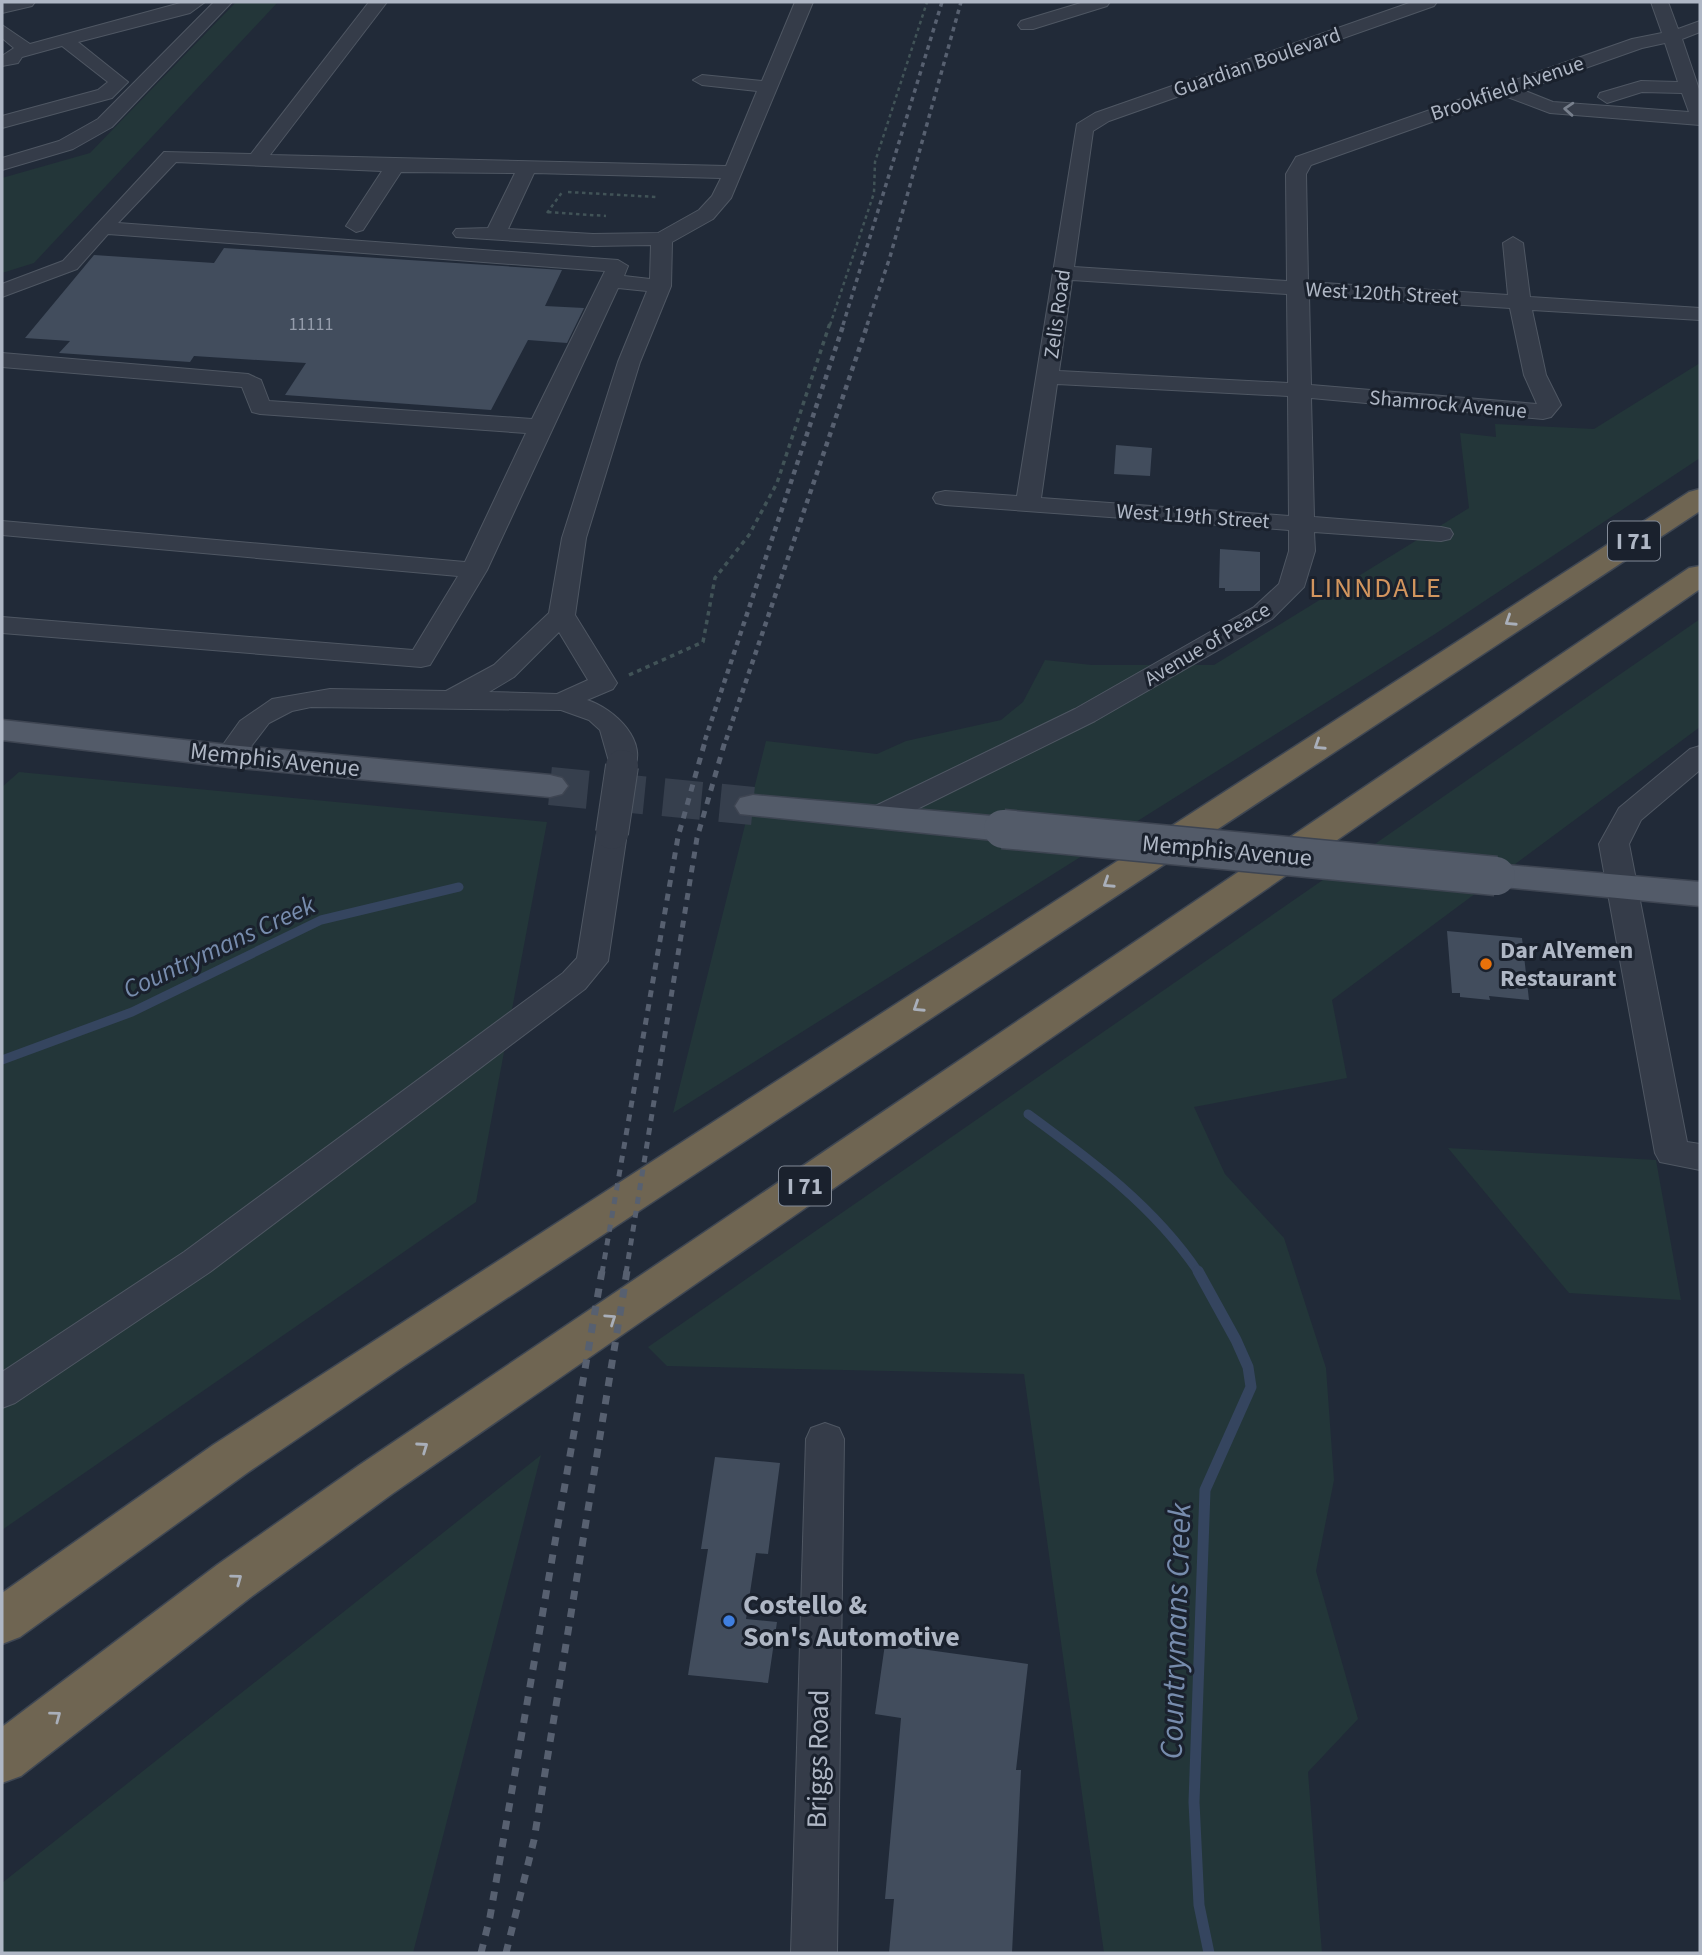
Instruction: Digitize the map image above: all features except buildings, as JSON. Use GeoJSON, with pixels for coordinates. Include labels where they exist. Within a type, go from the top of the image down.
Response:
{"type":"FeatureCollection","features":[{"type":"Feature","properties":{"kind":"highway"},"geometry":{"type":"LineString","coordinates":[[1567,583],[1700,480]]}},
{"type":"Feature","properties":{"kind":"highway","name":"I 71"},"geometry":{"type":"LineString","coordinates":[[2,1621],[230,1459],[388,1353],[1700,498]]}},
{"type":"Feature","properties":{"kind":"highway","name":"I 71"},"geometry":{"type":"LineString","coordinates":[[2,1758],[234,1581],[375,1480],[1700,575]]}},
{"type":"Feature","properties":{"kind":"highway"},"geometry":{"type":"LineString","coordinates":[[1619,631],[1700,589]]}},
{"type":"Feature","properties":{"kind":"main road","name":"Memphis Avenue"},"geometry":{"type":"LineString","coordinates":[[2,730],[229,756],[550,786]]}},
{"type":"Feature","properties":{"kind":"main road","name":"Memphis Avenue"},"geometry":{"type":"LineString","coordinates":[[753,806],[1700,894]]}},
{"type":"Feature","properties":{"kind":"street"},"geometry":{"type":"LineString","coordinates":[[2,8],[26,2]]}},
{"type":"Feature","properties":{"kind":"street"},"geometry":{"type":"LineString","coordinates":[[2,61],[27,50],[184,9],[196,2]]}},
{"type":"Feature","properties":{"kind":"street"},"geometry":{"type":"LineString","coordinates":[[2,164],[66,145],[105,123],[223,2]]}},
{"type":"Feature","properties":{"kind":"street"},"geometry":{"type":"LineString","coordinates":[[256,161],[378,2]]}},
{"type":"Feature","properties":{"kind":"street"},"geometry":{"type":"LineString","coordinates":[[440,232],[593,240],[662,239],[713,211],[726,195],[733,172],[804,2]]}},
{"type":"Feature","properties":{"kind":"street"},"geometry":{"type":"LineString","coordinates":[[1027,25],[1101,2]]}},
{"type":"Feature","properties":{"kind":"street","name":"Guardian Boulevard"},"geometry":{"type":"LineString","coordinates":[[1087,125],[1102,117],[1429,2]]}},
{"type":"Feature","properties":{"kind":"street"},"geometry":{"type":"LineString","coordinates":[[1504,89],[1550,107],[1700,119],[1672,37],[1666,8]]}},
{"type":"Feature","properties":{"kind":"street","name":"Brookfield Avenue"},"geometry":{"type":"LineString","coordinates":[[1314,155],[1638,43],[1672,37],[1700,26]]}},
{"type":"Feature","properties":{"kind":"street"},"geometry":{"type":"LineString","coordinates":[[2,30],[27,50]]}},
{"type":"Feature","properties":{"kind":"street"},"geometry":{"type":"LineString","coordinates":[[2,122],[105,94],[119,82],[65,40]]}},
{"type":"Feature","properties":{"kind":"street"},"geometry":{"type":"LineString","coordinates":[[702,80],[768,87]]}},
{"type":"Feature","properties":{"kind":"street"},"geometry":{"type":"LineString","coordinates":[[1607,97],[1641,86],[1689,88]]}},
{"type":"Feature","properties":{"kind":"street","name":"Zelis Road"},"geometry":{"type":"LineString","coordinates":[[1028,503],[1083,135],[1087,125]]}},
{"type":"Feature","properties":{"kind":"street","name":"Avenue of Peace"},"geometry":{"type":"LineString","coordinates":[[873,819],[1085,715],[1263,612],[1285,594],[1298,572],[1302,524],[1297,170],[1303,161],[1314,155]]}},
{"type":"Feature","properties":{"kind":"street"},"geometry":{"type":"LineString","coordinates":[[2,291],[71,265],[171,156],[395,166],[733,172]]}},
{"type":"Feature","properties":{"kind":"street"},"geometry":{"type":"LineString","coordinates":[[356,226],[395,166]]}},
{"type":"Feature","properties":{"kind":"street"},"geometry":{"type":"LineString","coordinates":[[495,235],[527,167]]}},
{"type":"Feature","properties":{"kind":"street"},"geometry":{"type":"LineString","coordinates":[[118,211],[384,228]]}},
{"type":"Feature","properties":{"kind":"street"},"geometry":{"type":"LineString","coordinates":[[2,625],[421,659],[474,570],[618,266],[104,228]]}},
{"type":"Feature","properties":{"kind":"street"},"geometry":{"type":"LineString","coordinates":[[447,701],[482,685],[504,671],[562,615],[573,538],[629,362],[660,286],[662,239]]}},
{"type":"Feature","properties":{"kind":"street","name":"Shamrock Avenue"},"geometry":{"type":"LineString","coordinates":[[1302,390],[1543,412],[1549,405],[1535,375],[1513,243]]}},
{"type":"Feature","properties":{"kind":"street","name":"West 120th Street"},"geometry":{"type":"LineString","coordinates":[[1063,273],[1700,314]]}},
{"type":"Feature","properties":{"kind":"street"},"geometry":{"type":"LineString","coordinates":[[611,281],[660,286]]}},
{"type":"Feature","properties":{"kind":"street"},"geometry":{"type":"LineString","coordinates":[[2,360],[248,382],[253,385],[260,407],[540,427]]}},
{"type":"Feature","properties":{"kind":"street"},"geometry":{"type":"LineString","coordinates":[[1048,377],[1302,390]]}},
{"type":"Feature","properties":{"kind":"street","name":"West 119th Street"},"geometry":{"type":"LineString","coordinates":[[945,498],[1441,534]]}},
{"type":"Feature","properties":{"kind":"street"},"geometry":{"type":"LineString","coordinates":[[2,528],[474,570]]}},
{"type":"Feature","properties":{"kind":"street"},"geometry":{"type":"LineString","coordinates":[[561,702],[603,682],[562,615]]}},
{"type":"Feature","properties":{"kind":"street"},"geometry":{"type":"LineString","coordinates":[[2,1392],[197,1262],[574,981],[592,961],[622,766],[617,734],[609,720],[594,710],[561,702],[330,696],[295,700],[260,714],[245,729],[229,756]]}},
{"type":"Feature","properties":{"kind":"street"},"geometry":{"type":"LineString","coordinates":[[1700,755],[1662,784],[1622,825],[1614,844],[1672,1153],[1700,1157]]}},
{"type":"Feature","properties":{"kind":"street","name":"Briggs Road"},"geometry":{"type":"LineString","coordinates":[[814,1953],[825,1439]]}},
{"type":"Feature","properties":{"kind":"path"},"geometry":{"type":"LineString","coordinates":[[603,682],[647,669],[703,642],[715,578],[749,535],[778,483],[874,193],[875,162],[927,2]]}},
{"type":"Feature","properties":{"kind":"path"},"geometry":{"type":"LineString","coordinates":[[548,212],[618,216]]}},
{"type":"Feature","properties":{"kind":"shaded area"},"geometry":{"type":"Polygon","coordinates":[[[236,2],[278,2],[34,263],[2,273],[2,178],[90,153],[236,2]]]}},
{"type":"Feature","properties":{"kind":"shaded area"},"geometry":{"type":"Polygon","coordinates":[[[1700,363],[1700,458],[1435,634],[673,1113],[766,741],[877,754],[906,741],[1001,720],[1023,702],[1045,660],[1092,665],[1214,665],[1469,508],[1460,433],[1496,437],[1495,424],[1594,429],[1700,363]]]}},
{"type":"Feature","properties":{"kind":"shaded area"},"geometry":{"type":"Polygon","coordinates":[[[1700,619],[1700,727],[1332,1000],[1347,1078],[1194,1107],[1225,1174],[1284,1238],[1326,1368],[1334,1480],[1316,1571],[1358,1719],[1308,1772],[1322,1953],[1104,1953],[1024,1374],[667,1366],[648,1347],[1700,619]]]}},
{"type":"Feature","properties":{"kind":"shaded area"},"geometry":{"type":"Polygon","coordinates":[[[19,772],[547,822],[476,1202],[2,1530],[2,787],[19,772]]]}},
{"type":"Feature","properties":{"kind":"shaded area"},"geometry":{"type":"Polygon","coordinates":[[[1448,1148],[1656,1160],[1681,1300],[1569,1293],[1448,1148]]]}},
{"type":"Feature","properties":{"kind":"shaded area"},"geometry":{"type":"Polygon","coordinates":[[[541,1455],[413,1953],[2,1953],[2,1883],[541,1455]]]}},
{"type":"Feature","properties":{"kind":"waterway","name":"Countrymans Creek"},"geometry":{"type":"LineString","coordinates":[[2,1060],[132,1012],[321,920],[459,887]]}},
{"type":"Feature","properties":{"kind":"waterway","name":"Countrymans Creek"},"geometry":{"type":"LineString","coordinates":[[1028,1114],[1121,1186],[1163,1227],[1199,1273]]}},
{"type":"Feature","properties":{"kind":"waterway","name":"Countrymans Creek"},"geometry":{"type":"LineString","coordinates":[[1198,1271],[1236,1340],[1248,1367],[1251,1387],[1205,1490],[1194,1802],[1199,1905],[1209,1953]]}},
{"type":"Feature","properties":{"kind":"tunnel"},"geometry":{"type":"LineString","coordinates":[[550,786],[753,806]]}},
{"type":"Feature","properties":{"kind":"railway"},"geometry":{"type":"LineString","coordinates":[[843,325],[942,2]]}},
{"type":"Feature","properties":{"kind":"railway"},"geometry":{"type":"LineString","coordinates":[[867,325],[890,257],[961,2]]}},
{"type":"Feature","properties":{"kind":"railway"},"geometry":{"type":"LineString","coordinates":[[705,740],[844,323]]}},
{"type":"Feature","properties":{"kind":"railway"},"geometry":{"type":"LineString","coordinates":[[726,740],[868,323]]}},
{"type":"Feature","properties":{"kind":"railway"},"geometry":{"type":"LineString","coordinates":[[602,1273],[678,837],[706,738]]}},
{"type":"Feature","properties":{"kind":"railway"},"geometry":{"type":"LineString","coordinates":[[626,1273],[697,838],[726,738]]}},
{"type":"Feature","properties":{"kind":"railway"},"geometry":{"type":"LineString","coordinates":[[481,1953],[490,1917],[602,1271]]}},
{"type":"Feature","properties":{"kind":"railway"},"geometry":{"type":"LineString","coordinates":[[506,1953],[534,1840],[627,1271]]}},
{"type":"Feature","properties":{"kind":"place","name":"Dar AlYemen Restaurant"},"geometry":{"type":"Point","coordinates":[1486,964]}},
{"type":"Feature","properties":{"kind":"place","name":"Costello & Son's Automotive"},"geometry":{"type":"Point","coordinates":[729,1621]}},
{"type":"Feature","properties":{"kind":"district","name":"LINNDALE"},"geometry":{"type":"Point","coordinates":[1376,588]}}]}
